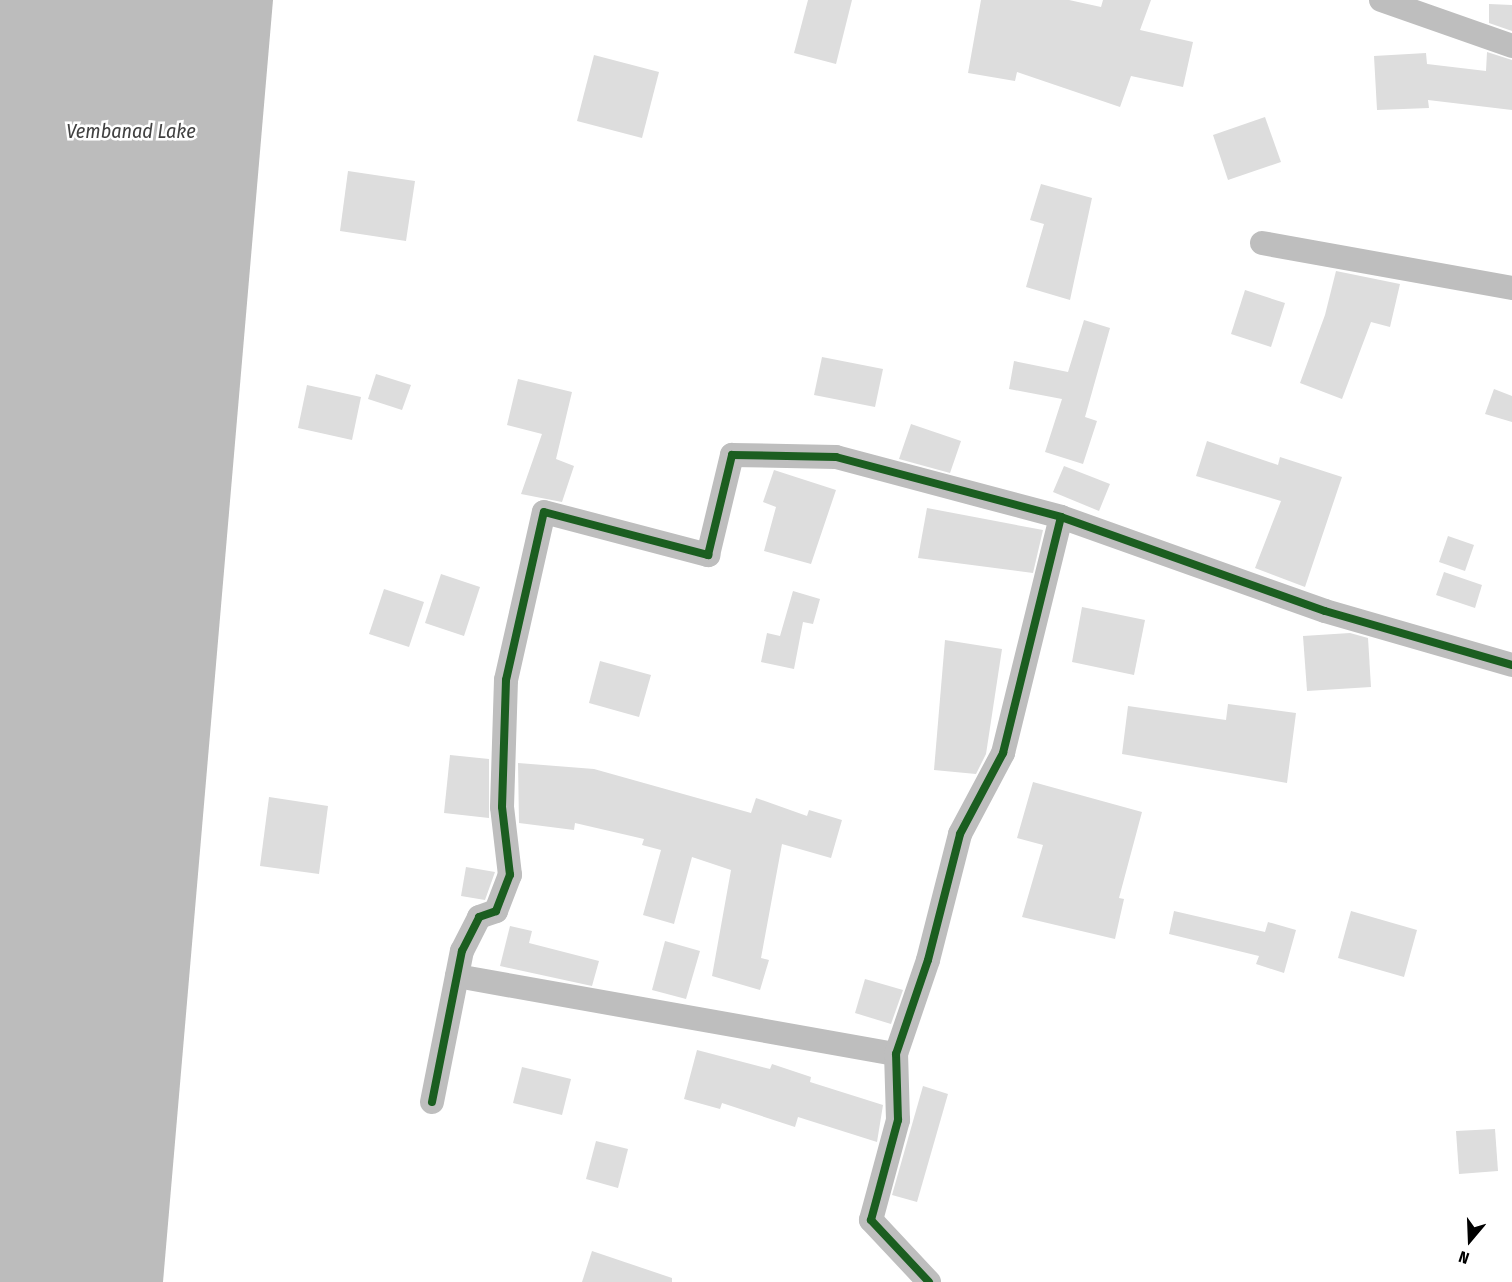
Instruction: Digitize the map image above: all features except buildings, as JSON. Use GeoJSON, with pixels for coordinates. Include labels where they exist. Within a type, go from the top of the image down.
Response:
{"type":"FeatureCollection","features":[{"type":"Feature","properties":{"kind":"street"},"geometry":{"type":"LineString","coordinates":[[1381,0],[1512,46]]}},
{"type":"Feature","properties":{"kind":"street"},"geometry":{"type":"LineString","coordinates":[[1262,243],[1512,288]]}},
{"type":"Feature","properties":{"kind":"street"},"geometry":{"type":"LineString","coordinates":[[432,1102],[462,951],[479,917],[496,911],[510,875],[502,807],[506,680],[544,512],[708,555],[732,455],[836,456],[1061,517],[1325,611],[1512,665]]}},
{"type":"Feature","properties":{"kind":"street"},"geometry":{"type":"LineString","coordinates":[[929,1282],[871,1220],[898,1120],[896,1054],[928,960],[960,834],[1003,753],[1061,517]]}},
{"type":"Feature","properties":{"kind":"street"},"geometry":{"type":"LineString","coordinates":[[457,976],[780,1037],[896,1054]]}},
{"type":"Feature","properties":{"kind":"water","name":"Vembanad Lake"},"geometry":{"type":"Polygon","coordinates":[[[0,0],[273,0],[163,1282],[0,1282],[0,0]]]}},
{"type":"Feature","properties":{"kind":"cycle path"},"geometry":{"type":"LineString","coordinates":[[432,1102],[462,951],[479,917],[496,911],[510,875],[502,807],[506,680],[544,512],[708,555],[732,455],[836,457],[1061,517]]}},
{"type":"Feature","properties":{"kind":"cycle path"},"geometry":{"type":"LineString","coordinates":[[929,1282],[871,1220],[898,1120],[896,1054],[928,960],[960,834],[1003,753],[1061,517],[1325,611],[1512,665]]}}]}
